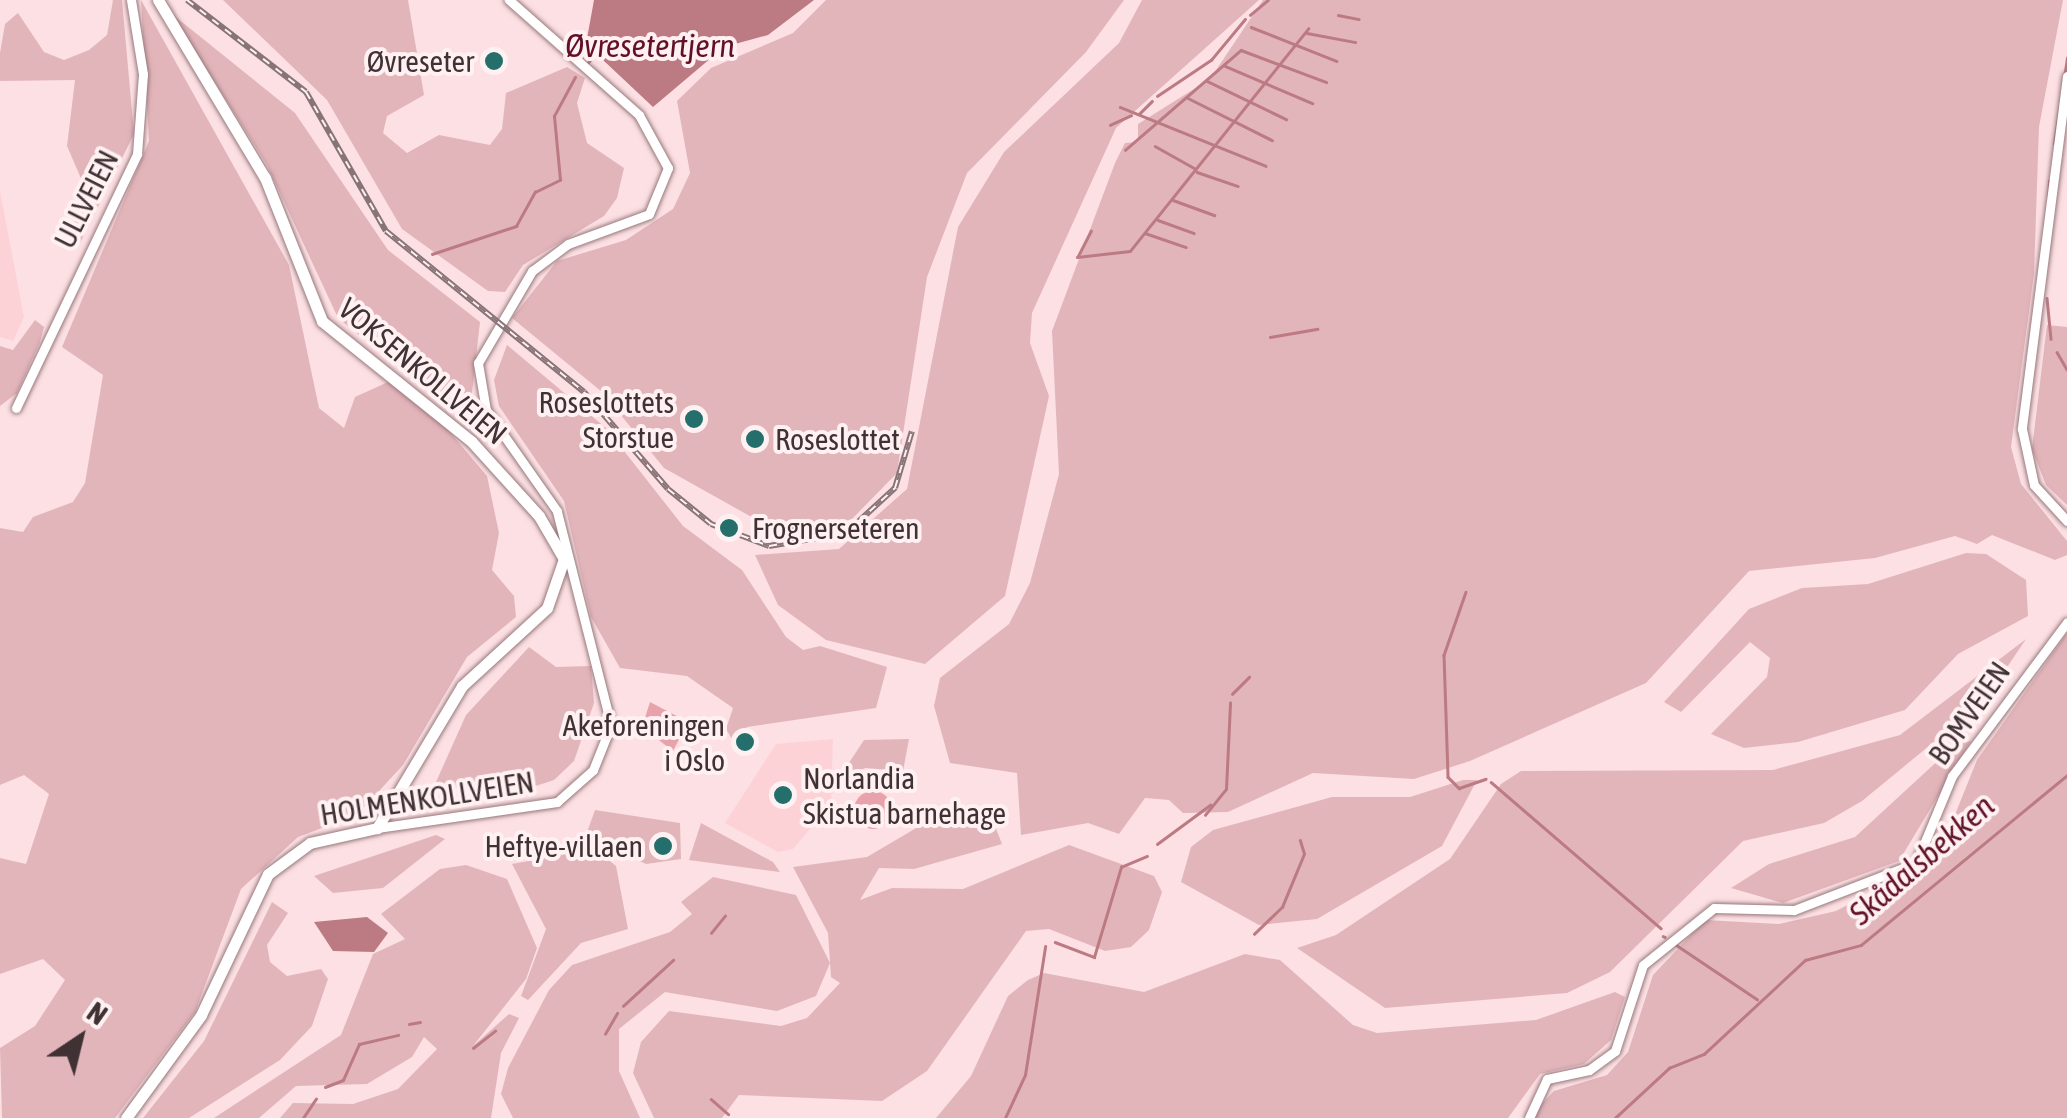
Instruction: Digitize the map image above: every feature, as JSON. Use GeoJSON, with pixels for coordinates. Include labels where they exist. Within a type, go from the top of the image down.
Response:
{"type":"FeatureCollection","features":[{"type":"Feature","properties":{"kind":"main road","name":"VOKSENKOLLVEIEN"},"geometry":{"type":"LineString","coordinates":[[158,0],[265,178],[322,321],[471,441],[528,501],[564,559]]}},
{"type":"Feature","properties":{"kind":"main road"},"geometry":{"type":"LineString","coordinates":[[377,828],[462,686],[548,608],[564,559]]}},
{"type":"Feature","properties":{"kind":"main road","name":"HOLMENKOLLVEIEN"},"geometry":{"type":"LineString","coordinates":[[126,1118],[201,1015],[268,874],[310,843],[377,828]]}},
{"type":"Feature","properties":{"kind":"street","name":"ULLVEIEN"},"geometry":{"type":"LineString","coordinates":[[16,408],[138,154],[143,74],[130,0]]}},
{"type":"Feature","properties":{"kind":"street","name":"HOLMENKOLLVEIEN"},"geometry":{"type":"LineString","coordinates":[[377,828],[539,808],[593,770],[612,703],[564,559],[558,511],[482,401],[480,354],[532,270],[568,244],[649,214],[668,168],[640,115],[510,0]]}},
{"type":"Feature","properties":{"kind":"street"},"geometry":{"type":"LineString","coordinates":[[2067,76],[2022,430],[2034,485],[2067,521]]}},
{"type":"Feature","properties":{"kind":"street","name":"BOMVEIEN"},"geometry":{"type":"LineString","coordinates":[[1529,1118],[1548,1079],[1596,1067],[1619,1046],[1642,965],[1714,908],[1794,910],[1916,862],[1952,776],[2067,622]]}},
{"type":"Feature","properties":{"kind":"shaded area"},"geometry":{"type":"Polygon","coordinates":[[[113,0],[122,0],[134,134],[80,243],[69,230],[89,197],[67,146],[75,80],[0,81],[0,53],[5,24],[18,13],[44,52],[64,60],[89,50],[107,35],[113,0]]]}},
{"type":"Feature","properties":{"kind":"shaded area"},"geometry":{"type":"Polygon","coordinates":[[[141,0],[289,265],[319,408],[344,428],[355,397],[388,382],[448,430],[487,476],[499,533],[492,570],[514,596],[516,617],[467,657],[403,765],[357,815],[298,837],[241,889],[195,1012],[115,1118],[2,1118],[0,1048],[35,1026],[65,980],[43,959],[0,974],[0,858],[26,864],[49,794],[24,775],[0,785],[0,528],[23,532],[33,517],[73,502],[85,483],[103,375],[62,347],[149,141],[141,0]]]}},
{"type":"Feature","properties":{"kind":"shaded area"},"geometry":{"type":"Polygon","coordinates":[[[223,0],[408,0],[424,95],[387,116],[383,133],[407,153],[439,135],[490,145],[502,129],[506,93],[567,67],[585,78],[577,103],[587,143],[624,168],[617,198],[604,216],[523,265],[505,292],[488,291],[402,229],[327,100],[223,0]]]}},
{"type":"Feature","properties":{"kind":"shaded area"},"geometry":{"type":"Polygon","coordinates":[[[826,0],[1124,0],[1086,52],[967,173],[927,277],[897,473],[852,519],[811,532],[773,529],[664,468],[602,392],[512,318],[557,261],[626,240],[673,209],[690,173],[677,101],[711,68],[793,33],[826,0]]]}},
{"type":"Feature","properties":{"kind":"shaded area"},"geometry":{"type":"Polygon","coordinates":[[[1142,0],[1259,0],[1116,128],[1032,313],[1030,343],[1049,396],[1005,596],[925,664],[826,640],[778,605],[755,555],[839,549],[907,489],[958,227],[1004,152],[1119,43],[1142,0]]]}},
{"type":"Feature","properties":{"kind":"shaded area"},"geometry":{"type":"Polygon","coordinates":[[[1263,0],[2063,0],[2039,127],[2034,273],[2011,447],[2021,484],[2067,541],[2067,555],[2055,560],[1992,535],[1977,544],[1955,536],[1875,558],[1749,571],[1646,683],[1470,761],[1414,779],[1313,773],[1228,812],[1183,813],[1169,800],[1145,798],[1119,834],[1088,823],[1021,835],[1017,773],[950,763],[934,706],[940,678],[1009,624],[1030,583],[1059,474],[1052,331],[1115,163],[1125,143],[1138,142],[1138,124],[1210,79],[1263,0]]]}},
{"type":"Feature","properties":{"kind":"shaded area"},"geometry":{"type":"Polygon","coordinates":[[[172,14],[295,113],[388,250],[480,322],[471,402],[497,445],[338,318],[267,165],[172,14]]]}},
{"type":"Feature","properties":{"kind":"shaded area"},"geometry":{"type":"Polygon","coordinates":[[[0,191],[24,317],[13,341],[0,337],[0,191]]]}},
{"type":"Feature","properties":{"kind":"shaded area"},"geometry":{"type":"Polygon","coordinates":[[[35,320],[44,327],[40,342],[17,393],[0,406],[0,346],[13,350],[35,320]]]}},
{"type":"Feature","properties":{"kind":"shaded area"},"geometry":{"type":"Polygon","coordinates":[[[2047,325],[2067,327],[2067,505],[2046,485],[2032,449],[2047,325]]]}},
{"type":"Feature","properties":{"kind":"shaded area"},"geometry":{"type":"Polygon","coordinates":[[[507,345],[606,428],[683,526],[742,570],[786,637],[803,650],[820,646],[887,667],[876,708],[747,727],[733,741],[726,729],[733,708],[687,676],[620,668],[591,617],[564,501],[499,406],[494,380],[507,345]]]}},
{"type":"Feature","properties":{"kind":"shaded area"},"geometry":{"type":"Polygon","coordinates":[[[1966,553],[1986,554],[2026,580],[2028,616],[1958,654],[1905,710],[1798,742],[1744,748],[1711,734],[1767,677],[1770,658],[1750,642],[1681,712],[1664,702],[1749,609],[1802,588],[1868,584],[1966,553]]]}},
{"type":"Feature","properties":{"kind":"shaded area"},"geometry":{"type":"Polygon","coordinates":[[[2067,633],[2067,1118],[1528,1118],[1554,1091],[1607,1075],[1628,1052],[1653,975],[1705,920],[1779,924],[1836,911],[1918,868],[1944,842],[1977,760],[2067,633]]]}},
{"type":"Feature","properties":{"kind":"shaded area"},"geometry":{"type":"Polygon","coordinates":[[[2026,639],[1985,700],[1862,801],[1824,823],[1743,841],[1610,972],[1567,993],[1385,1008],[1297,948],[1336,935],[1450,859],[1501,784],[1521,771],[1773,770],[1900,735],[2026,639]]]}},
{"type":"Feature","properties":{"kind":"shaded area"},"geometry":{"type":"Polygon","coordinates":[[[529,647],[556,667],[591,666],[594,703],[574,761],[554,780],[496,799],[436,782],[466,715],[529,647]]]}},
{"type":"Feature","properties":{"kind":"shaded area","name":"Norlandia Skistua barnehage"},"geometry":{"type":"Polygon","coordinates":[[[833,739],[831,804],[793,849],[778,852],[725,823],[776,744],[833,739]]]}},
{"type":"Feature","properties":{"kind":"shaded area"},"geometry":{"type":"Polygon","coordinates":[[[909,739],[903,771],[865,768],[837,781],[864,740],[909,739]]]}},
{"type":"Feature","properties":{"kind":"shaded area"},"geometry":{"type":"Polygon","coordinates":[[[1971,741],[1899,861],[1783,903],[1731,888],[1769,864],[1855,837],[1956,744],[1971,741]]]}},
{"type":"Feature","properties":{"kind":"shaded area"},"geometry":{"type":"Polygon","coordinates":[[[1463,780],[1477,780],[1442,846],[1317,919],[1259,925],[1181,882],[1191,847],[1213,830],[1332,797],[1410,797],[1463,780]]]}},
{"type":"Feature","properties":{"kind":"shaded area"},"geometry":{"type":"Polygon","coordinates":[[[595,810],[680,823],[681,859],[646,864],[586,835],[595,810]]]}},
{"type":"Feature","properties":{"kind":"shaded area"},"geometry":{"type":"Polygon","coordinates":[[[991,816],[1002,844],[914,869],[879,868],[860,900],[892,888],[963,889],[1069,845],[1154,876],[1162,892],[1149,930],[1131,947],[1105,951],[1049,929],[1026,931],[927,1071],[882,1101],[739,1095],[722,1118],[654,1118],[633,1073],[641,1042],[669,1011],[781,1026],[807,1018],[840,983],[831,977],[828,933],[793,867],[867,857],[923,824],[991,816]]]}},
{"type":"Feature","properties":{"kind":"shaded area"},"geometry":{"type":"Polygon","coordinates":[[[701,823],[773,862],[780,872],[689,860],[701,823]]]}},
{"type":"Feature","properties":{"kind":"shaded area"},"geometry":{"type":"Polygon","coordinates":[[[436,835],[445,839],[383,888],[333,893],[314,876],[436,835]]]}},
{"type":"Feature","properties":{"kind":"shaded area"},"geometry":{"type":"Polygon","coordinates":[[[595,849],[616,866],[628,929],[581,943],[528,1000],[521,996],[546,929],[512,864],[595,849]]]}},
{"type":"Feature","properties":{"kind":"shaded area"},"geometry":{"type":"Polygon","coordinates":[[[466,865],[507,879],[537,948],[526,979],[473,1046],[509,1014],[519,1018],[501,1053],[491,1118],[280,1118],[293,1103],[353,1104],[398,1089],[437,1049],[424,1037],[412,1057],[367,1084],[296,1086],[259,1118],[214,1118],[341,1035],[373,954],[405,939],[381,914],[440,869],[466,865]]]}},
{"type":"Feature","properties":{"kind":"shaded area"},"geometry":{"type":"Polygon","coordinates":[[[713,877],[796,895],[830,963],[816,996],[777,1011],[665,992],[619,1029],[619,1071],[640,1118],[513,1118],[501,1094],[508,1068],[549,990],[572,965],[670,932],[692,914],[681,902],[713,877]]]}},
{"type":"Feature","properties":{"kind":"shaded area"},"geometry":{"type":"Polygon","coordinates":[[[272,902],[288,913],[267,945],[270,962],[287,976],[321,969],[328,979],[312,1026],[280,1060],[189,1118],[143,1118],[204,1041],[272,902]]]}},
{"type":"Feature","properties":{"kind":"shaded area"},"geometry":{"type":"Polygon","coordinates":[[[1245,954],[1280,960],[1353,1025],[1377,1033],[1536,1020],[1615,992],[1625,997],[1611,1040],[1584,1064],[1540,1074],[1508,1118],[936,1118],[971,1076],[1008,996],[1028,980],[1044,973],[1144,992],[1245,954]]]}},
{"type":"Feature","properties":{"kind":"water","name":"Øvresetertjern"},"geometry":{"type":"Polygon","coordinates":[[[594,0],[814,0],[768,35],[724,47],[653,107],[586,44],[594,0]]]}},
{"type":"Feature","properties":{"kind":"water"},"geometry":{"type":"Polygon","coordinates":[[[367,917],[388,933],[374,952],[333,951],[314,922],[367,917]]]}},
{"type":"Feature","properties":{"kind":"building"},"geometry":{"type":"Polygon","coordinates":[[[650,702],[688,722],[673,751],[642,727],[650,702]]]}},
{"type":"Feature","properties":{"kind":"building"},"geometry":{"type":"Polygon","coordinates":[[[873,791],[886,797],[892,810],[886,823],[873,829],[860,823],[854,810],[860,797],[873,791]]]}},
{"type":"Feature","properties":{"kind":"waterway"},"geometry":{"type":"LineString","coordinates":[[1250,15],[1268,0]]}},
{"type":"Feature","properties":{"kind":"waterway"},"geometry":{"type":"LineString","coordinates":[[1338,15],[1359,19]]}},
{"type":"Feature","properties":{"kind":"waterway"},"geometry":{"type":"LineString","coordinates":[[1157,96],[1211,60],[1245,19]]}},
{"type":"Feature","properties":{"kind":"waterway"},"geometry":{"type":"LineString","coordinates":[[1251,27],[1337,61]]}},
{"type":"Feature","properties":{"kind":"waterway"},"geometry":{"type":"LineString","coordinates":[[1077,257],[1130,251],[1308,29]]}},
{"type":"Feature","properties":{"kind":"waterway"},"geometry":{"type":"LineString","coordinates":[[1307,33],[1355,42]]}},
{"type":"Feature","properties":{"kind":"waterway"},"geometry":{"type":"LineString","coordinates":[[1125,150],[1241,50],[1326,82]]}},
{"type":"Feature","properties":{"kind":"waterway"},"geometry":{"type":"LineString","coordinates":[[587,64],[594,55]]}},
{"type":"Feature","properties":{"kind":"waterway"},"geometry":{"type":"LineString","coordinates":[[2054,144],[2067,58]]}},
{"type":"Feature","properties":{"kind":"waterway"},"geometry":{"type":"LineString","coordinates":[[1225,66],[1312,103]]}},
{"type":"Feature","properties":{"kind":"waterway"},"geometry":{"type":"LineString","coordinates":[[432,254],[516,226],[535,192],[560,180],[554,116],[575,77]]}},
{"type":"Feature","properties":{"kind":"waterway"},"geometry":{"type":"LineString","coordinates":[[1207,81],[1286,119]]}},
{"type":"Feature","properties":{"kind":"waterway"},"geometry":{"type":"LineString","coordinates":[[1188,98],[1272,140]]}},
{"type":"Feature","properties":{"kind":"waterway"},"geometry":{"type":"LineString","coordinates":[[1139,114],[1152,101]]}},
{"type":"Feature","properties":{"kind":"waterway"},"geometry":{"type":"LineString","coordinates":[[1120,107],[1266,166]]}},
{"type":"Feature","properties":{"kind":"waterway"},"geometry":{"type":"LineString","coordinates":[[1110,125],[1131,115]]}},
{"type":"Feature","properties":{"kind":"waterway"},"geometry":{"type":"LineString","coordinates":[[1155,146],[1196,169]]}},
{"type":"Feature","properties":{"kind":"waterway"},"geometry":{"type":"LineString","coordinates":[[1197,172],[1238,186]]}},
{"type":"Feature","properties":{"kind":"waterway","name":"Skådalsbekken"},"geometry":{"type":"LineString","coordinates":[[2048,201],[2049,181]]}},
{"type":"Feature","properties":{"kind":"waterway"},"geometry":{"type":"LineString","coordinates":[[1173,200],[1214,215]]}},
{"type":"Feature","properties":{"kind":"waterway"},"geometry":{"type":"LineString","coordinates":[[1158,220],[1194,233]]}},
{"type":"Feature","properties":{"kind":"waterway"},"geometry":{"type":"LineString","coordinates":[[1078,256],[1091,231]]}},
{"type":"Feature","properties":{"kind":"waterway"},"geometry":{"type":"LineString","coordinates":[[1145,233],[1186,247]]}},
{"type":"Feature","properties":{"kind":"waterway","name":"Skådalsbekken"},"geometry":{"type":"LineString","coordinates":[[2047,298],[2051,339]]}},
{"type":"Feature","properties":{"kind":"waterway"},"geometry":{"type":"LineString","coordinates":[[1270,337],[1317,329]]}},
{"type":"Feature","properties":{"kind":"waterway","name":"Skådalsbekken"},"geometry":{"type":"LineString","coordinates":[[2057,352],[2067,369]]}},
{"type":"Feature","properties":{"kind":"waterway"},"geometry":{"type":"LineString","coordinates":[[1466,592],[1444,655],[1448,777],[1459,788],[1485,779]]}},
{"type":"Feature","properties":{"kind":"waterway"},"geometry":{"type":"LineString","coordinates":[[1232,694],[1249,677]]}},
{"type":"Feature","properties":{"kind":"waterway"},"geometry":{"type":"LineString","coordinates":[[1205,815],[1226,789],[1230,703]]}},
{"type":"Feature","properties":{"kind":"waterway","name":"Skådalsbekken"},"geometry":{"type":"LineString","coordinates":[[1615,1118],[1669,1068],[1704,1054],[1805,960],[1861,945],[2067,775]]}},
{"type":"Feature","properties":{"kind":"waterway"},"geometry":{"type":"LineString","coordinates":[[1491,782],[1661,928]]}},
{"type":"Feature","properties":{"kind":"waterway"},"geometry":{"type":"LineString","coordinates":[[1157,844],[1210,805]]}},
{"type":"Feature","properties":{"kind":"waterway"},"geometry":{"type":"LineString","coordinates":[[1254,934],[1282,907],[1304,854],[1300,841]]}},
{"type":"Feature","properties":{"kind":"waterway"},"geometry":{"type":"LineString","coordinates":[[1055,942],[1094,957],[1121,867],[1147,856]]}},
{"type":"Feature","properties":{"kind":"waterway"},"geometry":{"type":"LineString","coordinates":[[711,933],[725,916]]}},
{"type":"Feature","properties":{"kind":"waterway"},"geometry":{"type":"LineString","coordinates":[[1675,944],[1757,999]]}},
{"type":"Feature","properties":{"kind":"waterway"},"geometry":{"type":"LineString","coordinates":[[1005,1118],[1025,1075],[1045,947]]}},
{"type":"Feature","properties":{"kind":"waterway"},"geometry":{"type":"LineString","coordinates":[[623,1006],[673,960]]}},
{"type":"Feature","properties":{"kind":"waterway"},"geometry":{"type":"LineString","coordinates":[[605,1034],[617,1013]]}},
{"type":"Feature","properties":{"kind":"waterway"},"geometry":{"type":"LineString","coordinates":[[409,1024],[420,1022]]}},
{"type":"Feature","properties":{"kind":"waterway"},"geometry":{"type":"LineString","coordinates":[[473,1048],[495,1031]]}},
{"type":"Feature","properties":{"kind":"waterway"},"geometry":{"type":"LineString","coordinates":[[325,1087],[343,1080],[359,1044],[398,1035]]}},
{"type":"Feature","properties":{"kind":"waterway"},"geometry":{"type":"LineString","coordinates":[[303,1118],[316,1099]]}},
{"type":"Feature","properties":{"kind":"waterway"},"geometry":{"type":"LineString","coordinates":[[711,1099],[728,1114]]}},
{"type":"Feature","properties":{"kind":"railway"},"geometry":{"type":"LineString","coordinates":[[187,0],[306,92],[386,231],[584,392],[668,489],[711,524],[769,546],[846,533],[895,488],[912,431]]}},
{"type":"Feature","properties":{"kind":"place","name":"Øvreseter"},"geometry":{"type":"Point","coordinates":[494,61]}},
{"type":"Feature","properties":{"kind":"place","name":"Roseslottets Storstue"},"geometry":{"type":"Point","coordinates":[694,419]}},
{"type":"Feature","properties":{"kind":"place","name":"Roseslottet"},"geometry":{"type":"Point","coordinates":[755,439]}},
{"type":"Feature","properties":{"kind":"place","name":"Frognerseteren"},"geometry":{"type":"Point","coordinates":[729,528]}},
{"type":"Feature","properties":{"kind":"place","name":"Akeforeningen i Oslo"},"geometry":{"type":"Point","coordinates":[745,742]}},
{"type":"Feature","properties":{"kind":"place","name":"Norlandia Skistua barnehage"},"geometry":{"type":"Point","coordinates":[783,795]}},
{"type":"Feature","properties":{"kind":"place","name":"Heftye-villaen"},"geometry":{"type":"Point","coordinates":[663,846]}}]}
